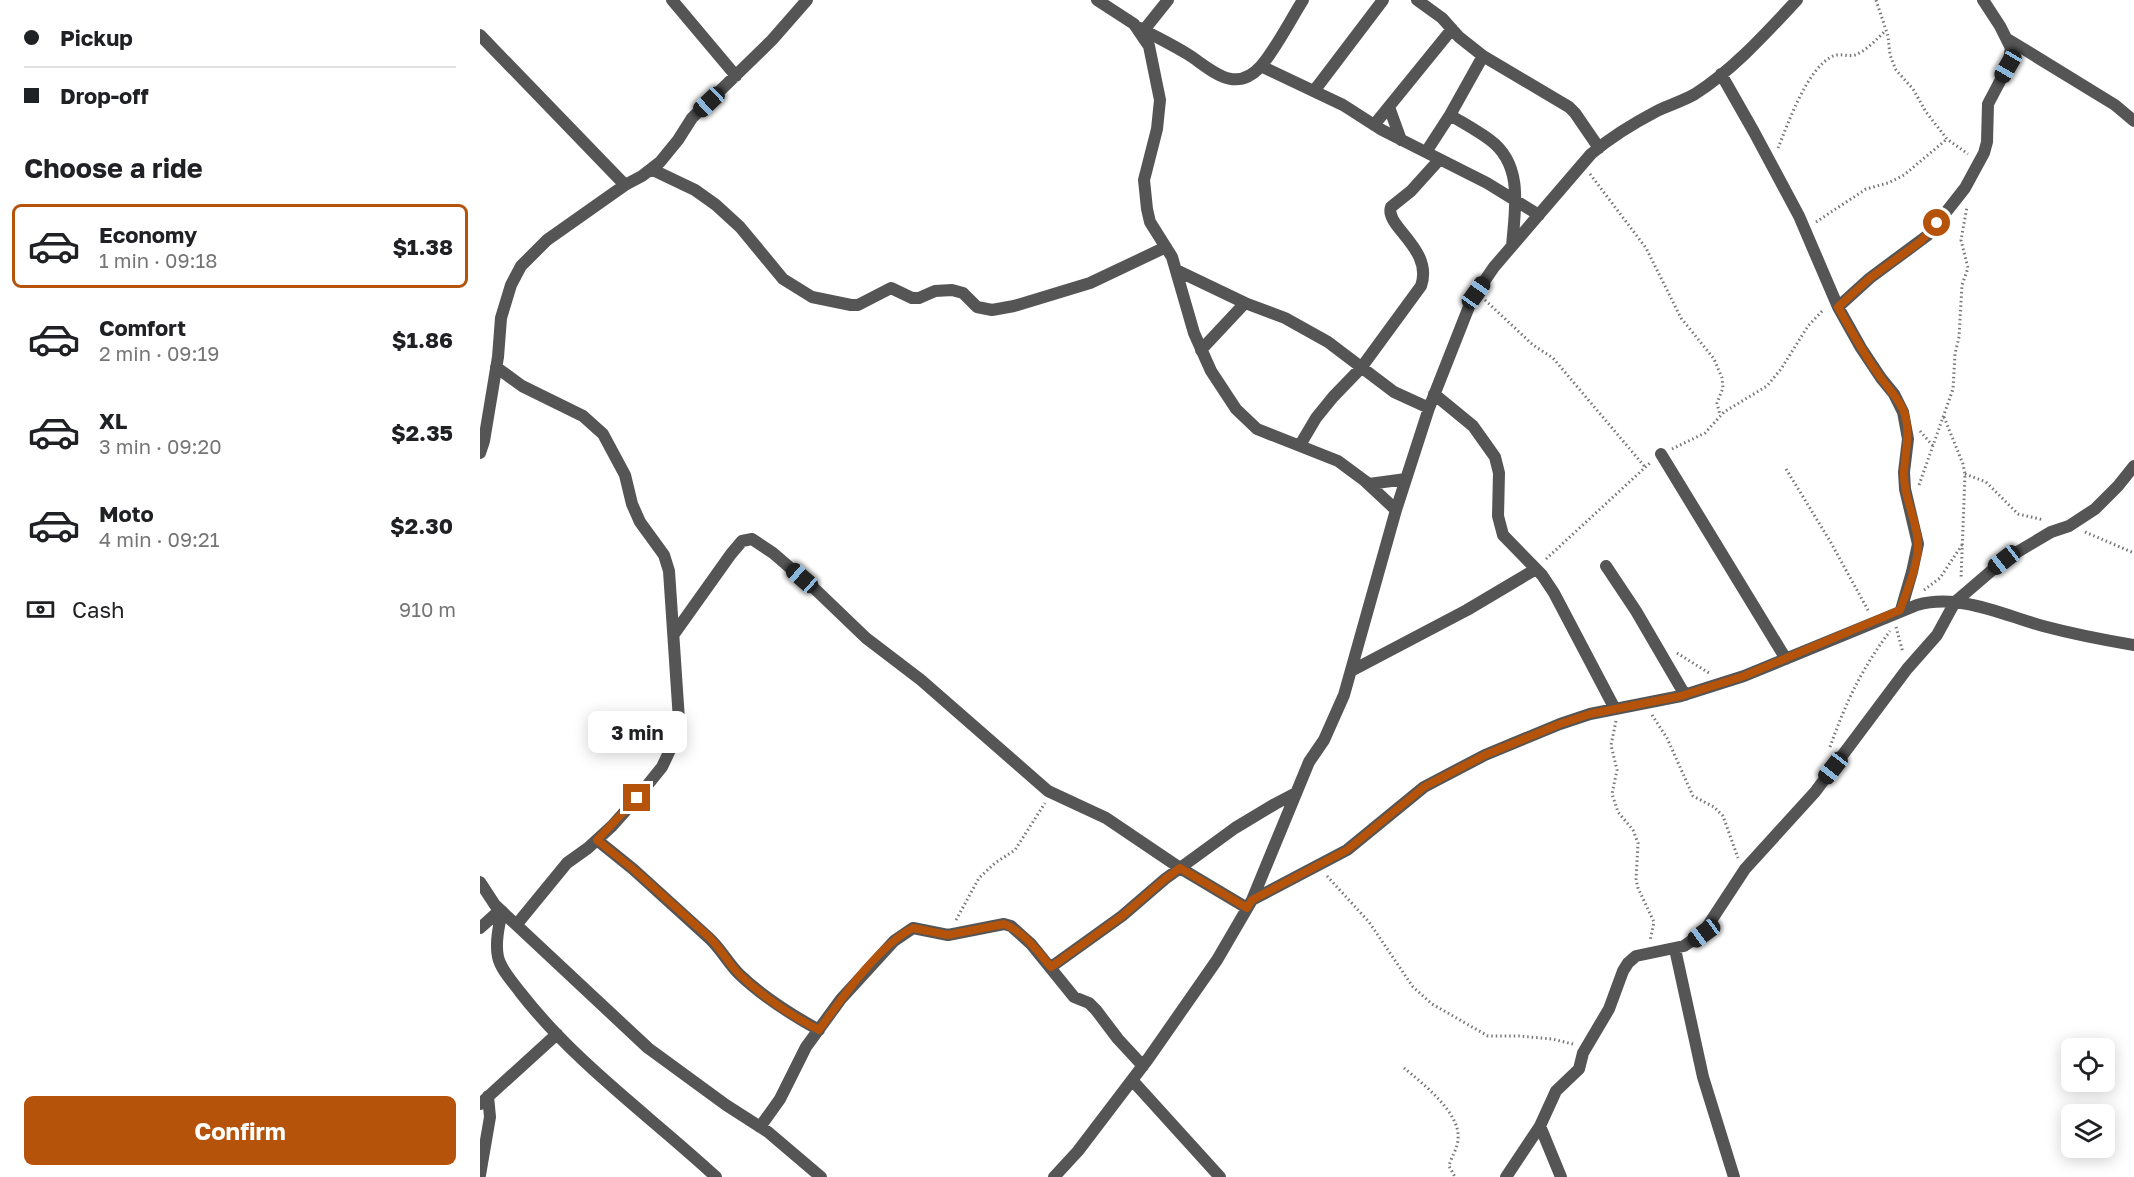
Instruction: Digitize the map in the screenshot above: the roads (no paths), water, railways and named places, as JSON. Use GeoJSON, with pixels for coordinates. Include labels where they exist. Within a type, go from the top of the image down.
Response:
{"type":"FeatureCollection","features":[{"type":"Feature","properties":{"kind":"street"},"geometry":{"type":"LineString","coordinates":[[672,0],[736,76]]}},
{"type":"Feature","properties":{"kind":"street"},"geometry":{"type":"LineString","coordinates":[[480,453],[496,367],[501,318],[511,285],[521,266],[547,240],[651,169],[672,148],[692,118],[772,40],[807,0]]}},
{"type":"Feature","properties":{"kind":"street"},"geometry":{"type":"LineString","coordinates":[[1097,0],[1215,73],[1231,80],[1249,76],[1261,66],[1303,0]]}},
{"type":"Feature","properties":{"kind":"street"},"geometry":{"type":"LineString","coordinates":[[1139,27],[1168,0]]}},
{"type":"Feature","properties":{"kind":"street"},"geometry":{"type":"LineString","coordinates":[[1314,91],[1383,0]]}},
{"type":"Feature","properties":{"kind":"street"},"geometry":{"type":"LineString","coordinates":[[1417,0],[1442,18],[1483,56],[1569,107],[1599,148]]}},
{"type":"Feature","properties":{"kind":"street"},"geometry":{"type":"LineString","coordinates":[[1054,1177],[1078,1151],[1143,1066],[1217,960],[1249,904],[1309,762],[1324,740],[1344,694],[1396,510],[1429,408],[1472,299],[1494,267],[1599,148],[1608,140],[1655,112],[1694,94],[1721,74],[1747,52],[1797,0]]}},
{"type":"Feature","properties":{"kind":"street"},"geometry":{"type":"LineString","coordinates":[[1983,0],[2009,40],[2115,105],[2134,121]]}},
{"type":"Feature","properties":{"kind":"street"},"geometry":{"type":"LineString","coordinates":[[1139,27],[1149,46],[1159,89],[1159,116],[1144,180],[1150,222],[1176,270],[1201,350],[1222,388],[1248,422],[1265,433],[1338,461],[1369,484],[1396,510]]}},
{"type":"Feature","properties":{"kind":"street"},"geometry":{"type":"LineString","coordinates":[[1374,125],[1452,29]]}},
{"type":"Feature","properties":{"kind":"street"},"geometry":{"type":"LineString","coordinates":[[480,35],[625,185]]}},
{"type":"Feature","properties":{"kind":"street"},"geometry":{"type":"LineString","coordinates":[[1836,303],[1928,235],[1965,188],[1987,142],[1988,104],[2011,56],[2009,40]]}},
{"type":"Feature","properties":{"kind":"street"},"geometry":{"type":"LineString","coordinates":[[1426,152],[1483,56]]}},
{"type":"Feature","properties":{"kind":"street"},"geometry":{"type":"LineString","coordinates":[[1261,66],[1343,105],[1401,140],[1487,183],[1539,215]]}},
{"type":"Feature","properties":{"kind":"street"},"geometry":{"type":"LineString","coordinates":[[1721,74],[1803,227],[1836,303],[1861,348],[1904,411],[1908,439],[1904,472],[1905,489],[1918,544],[1900,610]]}},
{"type":"Feature","properties":{"kind":"street"},"geometry":{"type":"LineString","coordinates":[[1389,106],[1401,140]]}},
{"type":"Feature","properties":{"kind":"street"},"geometry":{"type":"LineString","coordinates":[[1450,115],[1492,141],[1508,159],[1515,183],[1516,201],[1512,246]]}},
{"type":"Feature","properties":{"kind":"street"},"geometry":{"type":"LineString","coordinates":[[1300,445],[1316,418],[1361,368],[1421,286],[1424,279],[1423,269],[1415,248],[1390,218],[1389,211],[1439,160]]}},
{"type":"Feature","properties":{"kind":"street"},"geometry":{"type":"LineString","coordinates":[[651,169],[695,190],[716,205],[740,227],[783,279],[812,297],[842,305],[858,305],[891,288],[912,298],[946,289],[963,293],[980,309],[992,310],[1090,283],[1166,248]]}},
{"type":"Feature","properties":{"kind":"street"},"geometry":{"type":"LineString","coordinates":[[1176,270],[1245,303],[1285,318],[1328,342],[1394,392],[1429,408]]}},
{"type":"Feature","properties":{"kind":"street"},"geometry":{"type":"LineString","coordinates":[[1201,350],[1245,303]]}},
{"type":"Feature","properties":{"kind":"street"},"geometry":{"type":"LineString","coordinates":[[496,367],[522,386],[584,416],[603,434],[625,475],[632,504],[640,522],[664,555],[669,571],[679,720],[671,748],[662,767],[612,826],[567,863],[517,924]]}},
{"type":"Feature","properties":{"kind":"street"},"geometry":{"type":"LineString","coordinates":[[1434,394],[1473,426],[1495,457],[1499,473],[1498,516],[1503,536],[1536,569],[1554,593],[1615,709]]}},
{"type":"Feature","properties":{"kind":"street"},"geometry":{"type":"LineString","coordinates":[[1661,454],[1786,658]]}},
{"type":"Feature","properties":{"kind":"street"},"geometry":{"type":"LineString","coordinates":[[1506,1177],[1540,1126],[1553,1095],[1578,1069],[1585,1049],[1595,1036],[1609,1009],[1623,971],[1636,956],[1675,949],[1704,933],[1744,871],[1815,792],[1907,669],[1937,635],[1958,599],[2004,560],[2051,532],[2069,526],[2095,509],[2134,466]]}},
{"type":"Feature","properties":{"kind":"street"},"geometry":{"type":"LineString","coordinates":[[1369,484],[1406,479]]}},
{"type":"Feature","properties":{"kind":"street"},"geometry":{"type":"LineString","coordinates":[[674,634],[731,554],[742,541],[752,539],[773,553],[866,638],[921,680],[1052,793],[1106,818],[1180,868],[1249,904]]}},
{"type":"Feature","properties":{"kind":"street"},"geometry":{"type":"LineString","coordinates":[[1605,566],[1653,639],[1685,695]]}},
{"type":"Feature","properties":{"kind":"street"},"geometry":{"type":"LineString","coordinates":[[1351,671],[1467,610],[1536,569]]}},
{"type":"Feature","properties":{"kind":"street"},"geometry":{"type":"LineString","coordinates":[[1249,904],[1347,850],[1424,787],[1518,741],[1590,714],[1685,695],[1723,682],[1917,604],[1958,599],[2045,627],[2134,645]]}},
{"type":"Feature","properties":{"kind":"street"},"geometry":{"type":"LineString","coordinates":[[1051,967],[1122,916],[1165,879],[1235,828],[1296,794]]}},
{"type":"Feature","properties":{"kind":"street"},"geometry":{"type":"LineString","coordinates":[[597,840],[710,938],[737,972],[753,986],[788,1013],[819,1030]]}},
{"type":"Feature","properties":{"kind":"street"},"geometry":{"type":"LineString","coordinates":[[480,882],[495,905],[648,1048],[760,1127],[821,1177]]}},
{"type":"Feature","properties":{"kind":"street"},"geometry":{"type":"LineString","coordinates":[[480,928],[501,910]]}},
{"type":"Feature","properties":{"kind":"street"},"geometry":{"type":"LineString","coordinates":[[501,910],[498,956],[501,965],[526,1000],[587,1063],[716,1177]]}},
{"type":"Feature","properties":{"kind":"street"},"geometry":{"type":"LineString","coordinates":[[760,1127],[780,1099],[806,1047],[842,999],[873,962],[904,933],[917,928],[934,934],[948,935],[1004,924],[1011,926],[1031,944],[1074,997],[1089,1003],[1143,1066]]}},
{"type":"Feature","properties":{"kind":"street"},"geometry":{"type":"LineString","coordinates":[[1675,949],[1703,1077],[1734,1177]]}},
{"type":"Feature","properties":{"kind":"street"},"geometry":{"type":"LineString","coordinates":[[480,1175],[490,1117],[484,1100],[557,1034]]}},
{"type":"Feature","properties":{"kind":"street"},"geometry":{"type":"LineString","coordinates":[[1132,1080],[1220,1177]]}},
{"type":"Feature","properties":{"kind":"street"},"geometry":{"type":"LineString","coordinates":[[1540,1126],[1562,1177]]}},
{"type":"Feature","properties":{"kind":"street"},"geometry":{"type":"LineString","coordinates":[[697,1177],[699,1162]]}}]}
